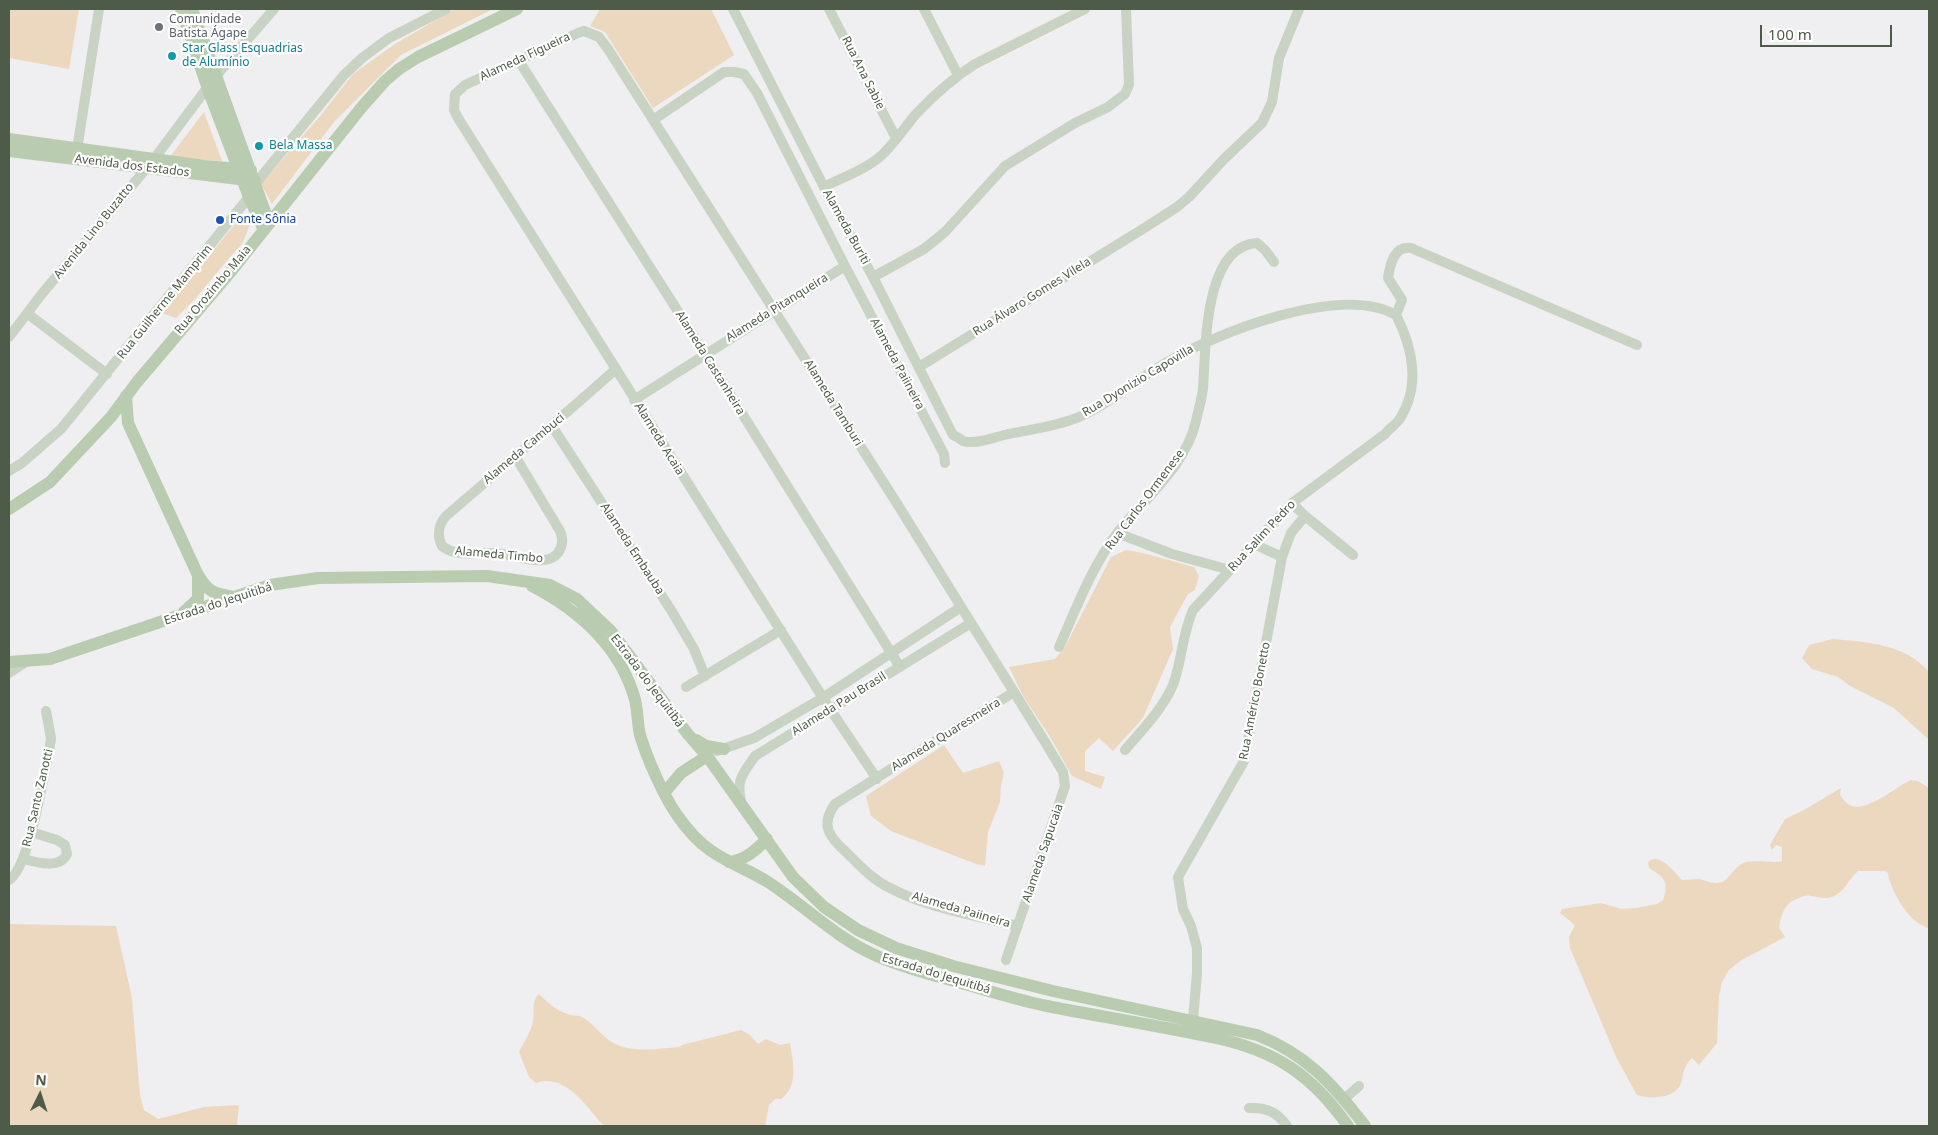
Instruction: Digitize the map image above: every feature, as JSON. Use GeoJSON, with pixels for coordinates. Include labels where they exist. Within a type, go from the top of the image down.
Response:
{"type":"FeatureCollection","features":[{"type":"Feature","properties":{"kind":"main road"},"geometry":{"type":"LineString","coordinates":[[181,9],[208,89],[249,177],[249,197],[266,226]]}},
{"type":"Feature","properties":{"kind":"main road"},"geometry":{"type":"LineString","coordinates":[[192,9],[266,226]]}},
{"type":"Feature","properties":{"kind":"main road","name":"Rua Orozimbo Maia"},"geometry":{"type":"LineString","coordinates":[[9,509],[50,482],[101,427],[361,108],[392,75],[418,57],[517,9]]}},
{"type":"Feature","properties":{"kind":"main road","name":"Avenida dos Estados"},"geometry":{"type":"LineString","coordinates":[[9,139],[76,153],[249,177]]}},
{"type":"Feature","properties":{"kind":"main road","name":"Avenida dos Estados"},"geometry":{"type":"LineString","coordinates":[[9,150],[76,153]]}},
{"type":"Feature","properties":{"kind":"main road"},"geometry":{"type":"LineString","coordinates":[[126,396],[128,423],[197,573],[209,590],[217,594],[233,597]]}},
{"type":"Feature","properties":{"kind":"main road"},"geometry":{"type":"LineString","coordinates":[[101,427],[114,422],[128,423]]}},
{"type":"Feature","properties":{"kind":"main road"},"geometry":{"type":"LineString","coordinates":[[178,617],[198,599],[197,573]]}},
{"type":"Feature","properties":{"kind":"main road","name":"Estrada do Jequitibá"},"geometry":{"type":"LineString","coordinates":[[9,662],[24,663],[50,659],[233,597],[270,586],[318,578],[451,575],[487,576],[550,584],[577,599],[610,631],[687,733],[707,756],[793,877],[824,907],[858,930],[896,948],[953,966],[1053,991],[1193,1020],[1277,1042],[1309,1064],[1365,1126]]}},
{"type":"Feature","properties":{"kind":"main road","name":"Estrada do Jequitibá"},"geometry":{"type":"LineString","coordinates":[[523,581],[567,606],[594,628],[614,656],[625,673],[635,698],[640,733],[648,756],[675,813],[691,834],[710,850],[729,862],[777,888],[843,938],[877,956],[908,967],[1045,1006],[1216,1038],[1238,1043],[1268,1054],[1300,1074],[1319,1091],[1348,1126]]}},
{"type":"Feature","properties":{"kind":"main road"},"geometry":{"type":"LineString","coordinates":[[687,733],[706,746],[724,749]]}},
{"type":"Feature","properties":{"kind":"main road"},"geometry":{"type":"LineString","coordinates":[[664,792],[681,773],[707,756]]}},
{"type":"Feature","properties":{"kind":"main road"},"geometry":{"type":"LineString","coordinates":[[729,862],[738,861],[749,855],[767,839]]}},
{"type":"Feature","properties":{"kind":"street"},"geometry":{"type":"LineString","coordinates":[[76,153],[99,9]]}},
{"type":"Feature","properties":{"kind":"street","name":"Avenida Lino Buzatto"},"geometry":{"type":"LineString","coordinates":[[9,337],[149,164],[208,89],[216,76],[274,9]]}},
{"type":"Feature","properties":{"kind":"street"},"geometry":{"type":"LineString","coordinates":[[249,177],[362,58],[389,38],[446,9]]}},
{"type":"Feature","properties":{"kind":"street","name":"Alameda Buriti"},"geometry":{"type":"LineString","coordinates":[[733,9],[954,434],[964,441]]}},
{"type":"Feature","properties":{"kind":"street","name":"Rua Ana Sabie"},"geometry":{"type":"LineString","coordinates":[[829,9],[896,138]]}},
{"type":"Feature","properties":{"kind":"street"},"geometry":{"type":"LineString","coordinates":[[924,9],[958,75]]}},
{"type":"Feature","properties":{"kind":"street"},"geometry":{"type":"LineString","coordinates":[[824,187],[868,165],[883,154],[924,107],[943,87],[958,75],[975,64],[1085,9]]}},
{"type":"Feature","properties":{"kind":"street"},"geometry":{"type":"LineString","coordinates":[[873,277],[924,249],[945,232],[1005,166],[1075,124],[1108,108],[1125,94],[1129,85],[1126,9]]}},
{"type":"Feature","properties":{"kind":"street","name":"Rua Álvaro Gomes Vilela"},"geometry":{"type":"LineString","coordinates":[[919,367],[1146,227],[1189,197],[1224,158],[1262,123],[1272,102],[1279,58],[1299,9]]}},
{"type":"Feature","properties":{"kind":"street","name":"Alameda Figueira"},"geometry":{"type":"LineString","coordinates":[[455,94],[465,85],[584,31],[599,37]]}},
{"type":"Feature","properties":{"kind":"street","name":"Alameda Tamburi"},"geometry":{"type":"LineString","coordinates":[[599,37],[896,502],[1063,772]]}},
{"type":"Feature","properties":{"kind":"street","name":"Alameda Castanheira"},"geometry":{"type":"LineString","coordinates":[[519,61],[900,667]]}},
{"type":"Feature","properties":{"kind":"street","name":"Alameda Paiineira"},"geometry":{"type":"LineString","coordinates":[[653,120],[724,72],[744,74],[757,93],[844,266],[944,454],[945,463]]}},
{"type":"Feature","properties":{"kind":"street","name":"Alameda Acaia"},"geometry":{"type":"LineString","coordinates":[[455,94],[454,110],[458,118],[634,400],[830,709],[877,779]]}},
{"type":"Feature","properties":{"kind":"street","name":"Rua Guilherme Mamprim"},"geometry":{"type":"LineString","coordinates":[[9,471],[22,463],[61,429],[249,197]]}},
{"type":"Feature","properties":{"kind":"street","name":"Rua Carlos Ormenese"},"geometry":{"type":"LineString","coordinates":[[1059,647],[1100,562],[1117,533],[1181,456],[1195,424],[1202,391],[1211,297],[1219,275],[1232,255],[1248,244],[1257,244],[1265,250],[1274,262]]}},
{"type":"Feature","properties":{"kind":"street"},"geometry":{"type":"LineString","coordinates":[[1396,315],[1402,300],[1388,278],[1390,265],[1395,256],[1398,251],[1406,247],[1637,345]]}},
{"type":"Feature","properties":{"kind":"street","name":"Alameda Pitanqueira"},"geometry":{"type":"LineString","coordinates":[[634,400],[844,266]]}},
{"type":"Feature","properties":{"kind":"street","name":"Rua Dyonizio Capovilla"},"geometry":{"type":"LineString","coordinates":[[964,441],[980,440],[1070,421],[1102,406],[1162,365],[1206,342],[1242,328],[1320,307],[1357,305],[1382,309],[1396,315]]}},
{"type":"Feature","properties":{"kind":"street"},"geometry":{"type":"LineString","coordinates":[[28,314],[107,374]]}},
{"type":"Feature","properties":{"kind":"street","name":"Rua Salim Pedro"},"geometry":{"type":"LineString","coordinates":[[1125,750],[1162,705],[1173,684],[1187,624],[1193,610],[1292,503],[1385,434],[1399,420],[1412,386],[1413,374],[1412,359],[1396,315]]}},
{"type":"Feature","properties":{"kind":"street","name":"Alameda Cambuci"},"geometry":{"type":"LineString","coordinates":[[439,532],[442,521],[446,516],[616,369]]}},
{"type":"Feature","properties":{"kind":"street","name":"Alameda Embauba"},"geometry":{"type":"LineString","coordinates":[[552,426],[671,610],[694,650],[705,676]]}},
{"type":"Feature","properties":{"kind":"street","name":"Alameda Timbo"},"geometry":{"type":"LineString","coordinates":[[439,532],[442,546],[456,554],[496,553],[543,561],[551,560],[556,556],[562,542],[560,531],[515,456]]}},
{"type":"Feature","properties":{"kind":"street"},"geometry":{"type":"LineString","coordinates":[[1292,503],[1353,555]]}},
{"type":"Feature","properties":{"kind":"street","name":"Rua Américo Bonetto"},"geometry":{"type":"LineString","coordinates":[[1193,1020],[1197,948],[1191,926],[1183,909],[1178,877],[1244,761],[1282,557],[1291,533],[1305,516]]}},
{"type":"Feature","properties":{"kind":"street"},"geometry":{"type":"LineString","coordinates":[[1117,533],[1172,554],[1230,570]]}},
{"type":"Feature","properties":{"kind":"street"},"geometry":{"type":"LineString","coordinates":[[1254,544],[1282,557]]}},
{"type":"Feature","properties":{"kind":"street","name":"Alameda Pau Brasil"},"geometry":{"type":"LineString","coordinates":[[707,756],[747,741],[824,697],[961,607]]}},
{"type":"Feature","properties":{"kind":"street","name":"Alameda Pau Brasil"},"geometry":{"type":"LineString","coordinates":[[742,806],[738,789],[740,778],[755,756],[971,623]]}},
{"type":"Feature","properties":{"kind":"street"},"geometry":{"type":"LineString","coordinates":[[686,687],[781,630]]}},
{"type":"Feature","properties":{"kind":"street"},"geometry":{"type":"LineString","coordinates":[[9,673],[24,663]]}},
{"type":"Feature","properties":{"kind":"street","name":"Alameda Quaresmeira"},"geometry":{"type":"LineString","coordinates":[[877,779],[1014,692]]}},
{"type":"Feature","properties":{"kind":"street","name":"Rua Santo Zanotti"},"geometry":{"type":"LineString","coordinates":[[9,880],[14,877],[24,859],[31,832],[51,738],[46,711]]}},
{"type":"Feature","properties":{"kind":"street"},"geometry":{"type":"LineString","coordinates":[[747,741],[755,756]]}},
{"type":"Feature","properties":{"kind":"street","name":"Alameda Sapucaia"},"geometry":{"type":"LineString","coordinates":[[1006,960],[1060,804],[1065,786],[1063,772]]}},
{"type":"Feature","properties":{"kind":"street","name":"Alameda Paiineira"},"geometry":{"type":"LineString","coordinates":[[877,779],[835,804],[830,810],[826,822],[827,828],[835,842],[867,872],[890,888],[926,902],[1018,926]]}},
{"type":"Feature","properties":{"kind":"street"},"geometry":{"type":"LineString","coordinates":[[24,859],[57,864],[65,859],[67,854],[65,845],[57,840],[31,832]]}},
{"type":"Feature","properties":{"kind":"street"},"geometry":{"type":"LineString","coordinates":[[1343,1100],[1359,1086]]}},
{"type":"Feature","properties":{"kind":"street"},"geometry":{"type":"LineString","coordinates":[[1249,1108],[1264,1107],[1282,1119],[1287,1126]]}},
{"type":"Feature","properties":{"kind":"shaded area"},"geometry":{"type":"Polygon","coordinates":[[[9,9],[79,9],[69,69],[9,58],[9,9]]]}},
{"type":"Feature","properties":{"kind":"shaded area"},"geometry":{"type":"Polygon","coordinates":[[[455,9],[493,9],[401,55],[334,122],[272,204],[261,184],[321,115],[353,74],[395,44],[455,9]]]}},
{"type":"Feature","properties":{"kind":"shaded area"},"geometry":{"type":"Polygon","coordinates":[[[600,9],[711,9],[734,55],[653,108],[605,32],[590,26],[600,9]]]}},
{"type":"Feature","properties":{"kind":"shaded area"},"geometry":{"type":"Polygon","coordinates":[[[204,112],[222,161],[169,158],[204,112]]]}},
{"type":"Feature","properties":{"kind":"shaded area"},"geometry":{"type":"Polygon","coordinates":[[[244,213],[252,220],[242,244],[195,299],[176,318],[162,313],[244,213]]]}},
{"type":"Feature","properties":{"kind":"shaded area"},"geometry":{"type":"Polygon","coordinates":[[[1126,550],[1194,567],[1199,576],[1195,590],[1188,594],[1170,627],[1173,649],[1143,718],[1113,751],[1099,738],[1085,751],[1085,771],[1105,777],[1101,789],[1072,776],[1049,735],[1023,696],[1009,667],[1055,659],[1065,647],[1111,557],[1126,550]]]}},
{"type":"Feature","properties":{"kind":"shaded area"},"geometry":{"type":"Polygon","coordinates":[[[1833,639],[1872,643],[1897,650],[1909,655],[1929,672],[1929,740],[1894,708],[1850,686],[1838,677],[1812,669],[1802,658],[1809,645],[1833,639]]]}},
{"type":"Feature","properties":{"kind":"shaded area"},"geometry":{"type":"Polygon","coordinates":[[[944,745],[963,773],[999,761],[1004,773],[1000,802],[988,832],[985,866],[891,831],[871,816],[866,796],[944,745]]]}},
{"type":"Feature","properties":{"kind":"shaded area"},"geometry":{"type":"Polygon","coordinates":[[[1911,780],[1918,781],[1929,788],[1929,929],[1914,920],[1904,909],[1894,891],[1888,873],[1885,871],[1858,871],[1838,894],[1828,898],[1806,896],[1794,900],[1784,909],[1781,918],[1779,928],[1785,937],[1740,961],[1729,970],[1722,982],[1719,996],[1717,1043],[1699,1065],[1692,1058],[1690,1060],[1684,1070],[1680,1085],[1671,1094],[1660,1097],[1637,1095],[1617,1059],[1570,948],[1569,937],[1575,925],[1560,913],[1562,909],[1601,903],[1622,909],[1657,904],[1663,900],[1666,884],[1659,874],[1649,868],[1648,862],[1653,859],[1662,861],[1682,880],[1698,879],[1717,883],[1724,881],[1738,866],[1744,863],[1782,861],[1782,847],[1776,845],[1772,850],[1770,845],[1785,819],[1841,788],[1840,795],[1847,803],[1854,807],[1880,799],[1911,780]]]}},
{"type":"Feature","properties":{"kind":"shaded area"},"geometry":{"type":"Polygon","coordinates":[[[9,924],[116,926],[132,998],[140,1095],[144,1110],[158,1119],[204,1107],[239,1105],[237,1126],[9,1126],[9,924]]]}},
{"type":"Feature","properties":{"kind":"shaded area"},"geometry":{"type":"Polygon","coordinates":[[[539,994],[562,1012],[581,1016],[613,1043],[631,1049],[679,1047],[741,1030],[750,1035],[758,1044],[766,1039],[780,1045],[790,1043],[793,1081],[787,1094],[781,1099],[775,1099],[769,1105],[765,1126],[606,1126],[574,1093],[565,1087],[546,1081],[536,1083],[529,1077],[519,1052],[532,1026],[534,1004],[539,994]]]}},
{"type":"Feature","properties":{"kind":"place","name":"Comunidade Batista Ágape"},"geometry":{"type":"Point","coordinates":[159,27]}},
{"type":"Feature","properties":{"kind":"place","name":"Star Glass Esquadrias de Alumínio"},"geometry":{"type":"Point","coordinates":[172,56]}},
{"type":"Feature","properties":{"kind":"place","name":"Bela Massa"},"geometry":{"type":"Point","coordinates":[259,146]}},
{"type":"Feature","properties":{"kind":"place","name":"Fonte Sônia"},"geometry":{"type":"Point","coordinates":[220,220]}}]}
